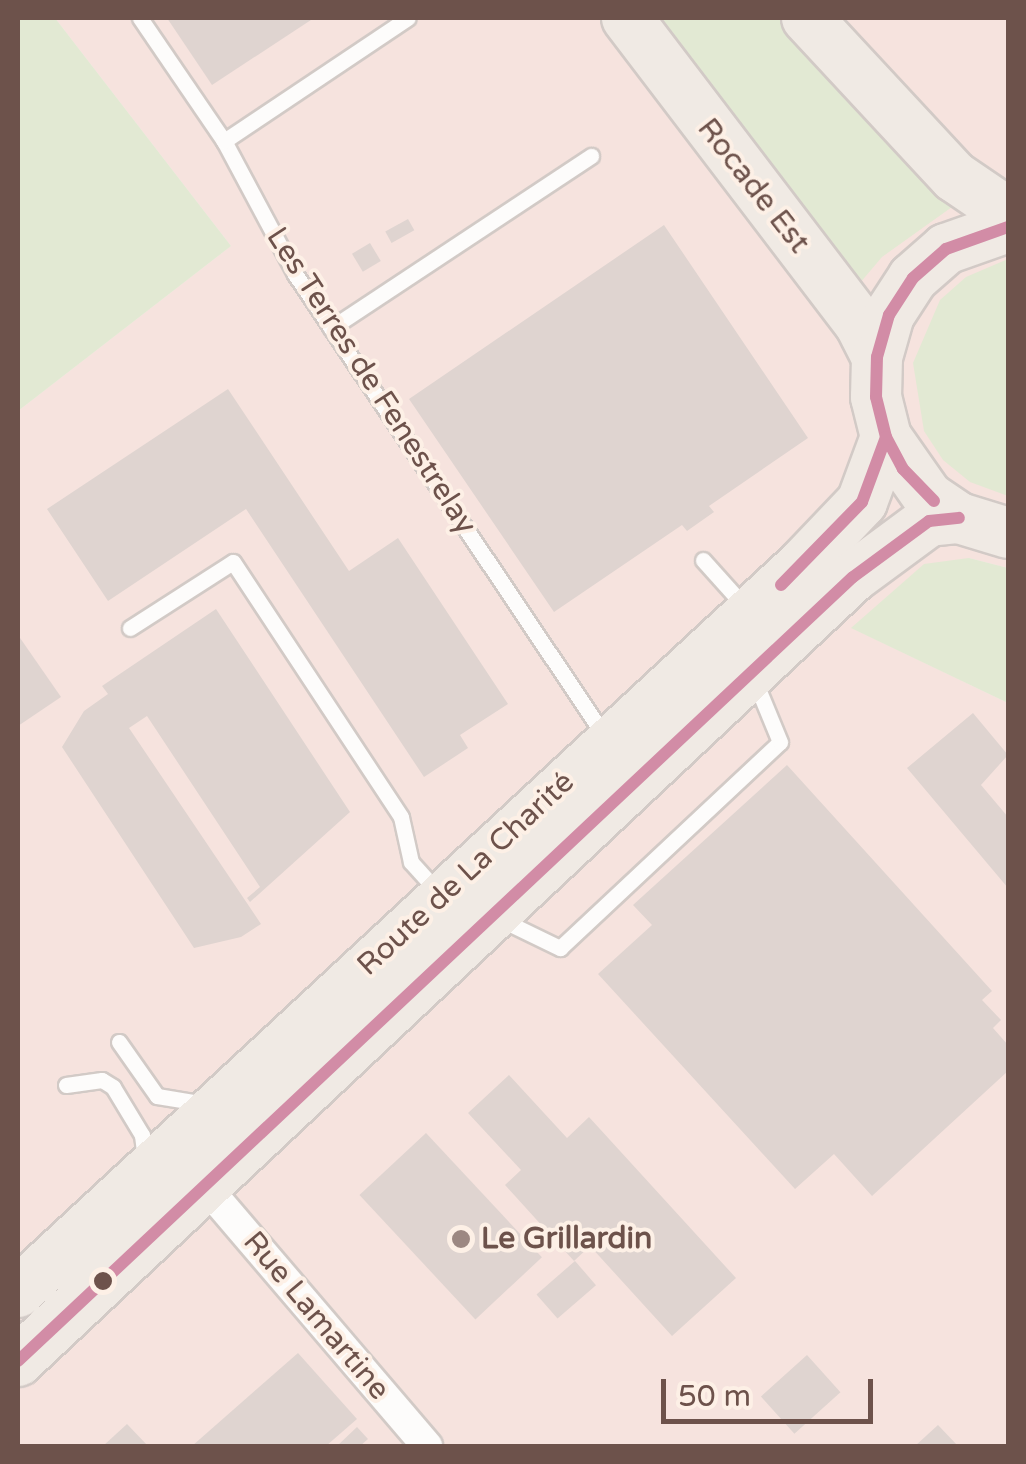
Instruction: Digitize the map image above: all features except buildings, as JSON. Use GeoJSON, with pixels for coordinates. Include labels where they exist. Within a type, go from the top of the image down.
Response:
{"type":"FeatureCollection","features":[{"type":"Feature","properties":{"kind":"main road","name":"Rocade Est"},"geometry":{"type":"LineString","coordinates":[[627,18],[860,324],[877,357]]}},
{"type":"Feature","properties":{"kind":"main road"},"geometry":{"type":"LineString","coordinates":[[807,18],[955,176],[1008,213]]}},
{"type":"Feature","properties":{"kind":"main road"},"geometry":{"type":"LineString","coordinates":[[1008,227],[946,249],[913,278],[889,315],[877,357],[876,398],[886,437],[916,483],[959,518],[1008,533]]}},
{"type":"Feature","properties":{"kind":"main road","name":"Route de La Charité"},"geometry":{"type":"LineString","coordinates":[[18,1292],[750,612],[862,502],[886,437]]}},
{"type":"Feature","properties":{"kind":"main road","name":"Route de La Charité"},"geometry":{"type":"LineString","coordinates":[[18,1361],[894,542],[929,521],[959,518]]}},
{"type":"Feature","properties":{"kind":"street","name":"Rue Lamartine"},"geometry":{"type":"LineString","coordinates":[[205,1186],[427,1446]]}},
{"type":"Feature","properties":{"kind":"lane","name":"Les Terres de Fenestrelay"},"geometry":{"type":"LineString","coordinates":[[140,18],[224,140],[331,328],[608,741]]}},
{"type":"Feature","properties":{"kind":"lane"},"geometry":{"type":"LineString","coordinates":[[224,140],[408,18]]}},
{"type":"Feature","properties":{"kind":"lane"},"geometry":{"type":"LineString","coordinates":[[331,328],[591,156]]}},
{"type":"Feature","properties":{"kind":"lane"},"geometry":{"type":"LineString","coordinates":[[703,560],[750,612]]}},
{"type":"Feature","properties":{"kind":"lane"},"geometry":{"type":"LineString","coordinates":[[130,628],[233,562],[402,818],[411,862],[441,896]]}},
{"type":"Feature","properties":{"kind":"lane"},"geometry":{"type":"LineString","coordinates":[[492,915],[560,948],[780,742],[752,672]]}},
{"type":"Feature","properties":{"kind":"lane"},"geometry":{"type":"LineString","coordinates":[[119,1042],[156,1096],[188,1105],[224,1100]]}},
{"type":"Feature","properties":{"kind":"lane"},"geometry":{"type":"LineString","coordinates":[[66,1086],[102,1080],[113,1087],[142,1135],[146,1171]]}},
{"type":"Feature","properties":{"kind":"shaded area"},"geometry":{"type":"Polygon","coordinates":[[[55,18],[1008,18],[1008,568],[969,558],[852,628],[1008,703],[1008,1446],[18,1446],[18,411],[231,246],[55,18]]]}},
{"type":"Feature","properties":{"kind":"green space"},"geometry":{"type":"Polygon","coordinates":[[[18,18],[55,18],[231,246],[18,411],[18,18]]]}},
{"type":"Feature","properties":{"kind":"green space"},"geometry":{"type":"Polygon","coordinates":[[[641,18],[793,18],[959,202],[882,257],[854,290],[641,18]]]}},
{"type":"Feature","properties":{"kind":"green space"},"geometry":{"type":"Polygon","coordinates":[[[1008,259],[1008,496],[970,482],[943,460],[924,431],[913,363],[940,300],[966,277],[1008,259]]]}},
{"type":"Feature","properties":{"kind":"green space"},"geometry":{"type":"Polygon","coordinates":[[[969,558],[1008,568],[1008,703],[851,628],[924,564],[969,558]]]}},
{"type":"Feature","properties":{"kind":"transit line"},"geometry":{"type":"LineString","coordinates":[[934,501],[903,469],[886,437],[876,397],[877,357],[889,315],[913,278],[946,249],[1008,227]]}},
{"type":"Feature","properties":{"kind":"transit line"},"geometry":{"type":"LineString","coordinates":[[781,585],[862,502],[886,437]]}},
{"type":"Feature","properties":{"kind":"transit line"},"geometry":{"type":"LineString","coordinates":[[18,1361],[853,577],[929,521],[959,518]]}},
{"type":"Feature","properties":{"kind":"place","name":"Le Grillardin"},"geometry":{"type":"Point","coordinates":[461,1239]}}]}
